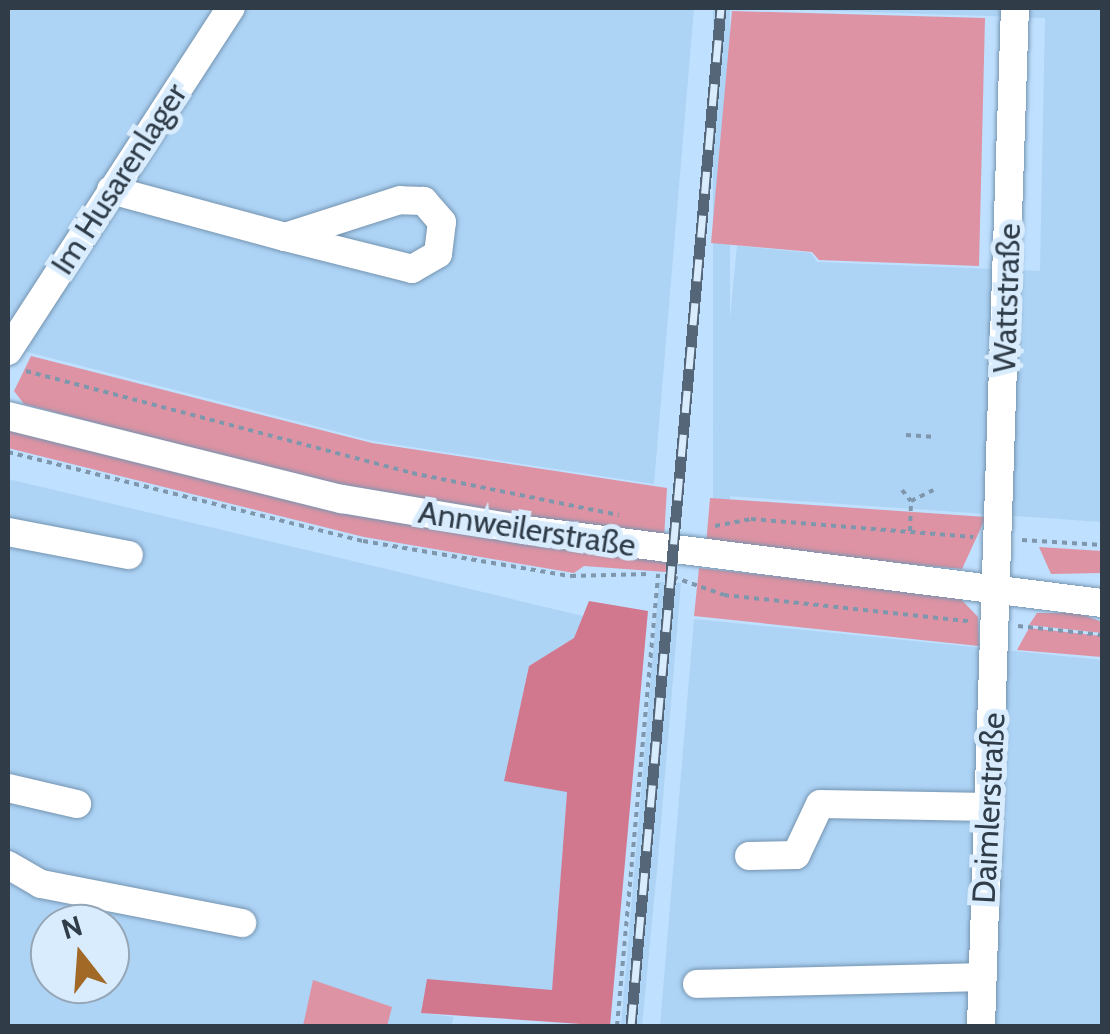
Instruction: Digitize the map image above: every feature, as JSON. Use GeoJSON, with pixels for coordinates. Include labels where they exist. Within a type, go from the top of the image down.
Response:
{"type":"FeatureCollection","features":[{"type":"Feature","properties":{"kind":"street","name":"Im Husarenlager"},"geometry":{"type":"LineString","coordinates":[[8,351],[231,8]]}},
{"type":"Feature","properties":{"kind":"street","name":"Wattstraße"},"geometry":{"type":"LineString","coordinates":[[998,589],[1015,8]]}},
{"type":"Feature","properties":{"kind":"street"},"geometry":{"type":"LineString","coordinates":[[111,190],[285,237],[412,269],[438,254],[442,222],[424,201],[400,200],[285,237]]}},
{"type":"Feature","properties":{"kind":"street","name":"Annweilerstraße"},"geometry":{"type":"LineString","coordinates":[[8,416],[342,499],[608,544],[1054,595],[1102,604]]}},
{"type":"Feature","properties":{"kind":"street"},"geometry":{"type":"LineString","coordinates":[[8,532],[128,555]]}},
{"type":"Feature","properties":{"kind":"street","name":"Annweilerstraße"},"geometry":{"type":"LineString","coordinates":[[1054,595],[1102,588]]}},
{"type":"Feature","properties":{"kind":"street","name":"Daimlerstraße"},"geometry":{"type":"LineString","coordinates":[[981,1026],[998,589]]}},
{"type":"Feature","properties":{"kind":"street"},"geometry":{"type":"LineString","coordinates":[[8,788],[77,804]]}},
{"type":"Feature","properties":{"kind":"street"},"geometry":{"type":"LineString","coordinates":[[749,856],[796,855],[820,804],[989,806]]}},
{"type":"Feature","properties":{"kind":"street"},"geometry":{"type":"LineString","coordinates":[[8,865],[41,884],[242,923]]}},
{"type":"Feature","properties":{"kind":"street"},"geometry":{"type":"LineString","coordinates":[[697,984],[982,977]]}},
{"type":"Feature","properties":{"kind":"path"},"geometry":{"type":"LineString","coordinates":[[8,366],[637,524]]}},
{"type":"Feature","properties":{"kind":"path"},"geometry":{"type":"LineString","coordinates":[[906,435],[936,437]]}},
{"type":"Feature","properties":{"kind":"path"},"geometry":{"type":"LineString","coordinates":[[902,490],[911,500],[910,532]]}},
{"type":"Feature","properties":{"kind":"path"},"geometry":{"type":"LineString","coordinates":[[911,500],[934,490]]}},
{"type":"Feature","properties":{"kind":"path"},"geometry":{"type":"LineString","coordinates":[[708,530],[751,519],[1102,546]]}},
{"type":"Feature","properties":{"kind":"path"},"geometry":{"type":"LineString","coordinates":[[618,1026],[658,574]]}},
{"type":"Feature","properties":{"kind":"path"},"geometry":{"type":"LineString","coordinates":[[998,624],[1102,635]]}},
{"type":"Feature","properties":{"kind":"shaded area"},"geometry":{"type":"Polygon","coordinates":[[[8,8],[694,8],[654,484],[373,441],[8,347],[8,8]]]}},
{"type":"Feature","properties":{"kind":"shaded area"},"geometry":{"type":"Polygon","coordinates":[[[713,8],[730,8],[730,521],[713,521],[713,8]]]}},
{"type":"Feature","properties":{"kind":"shaded area"},"geometry":{"type":"Polygon","coordinates":[[[748,8],[1102,8],[1102,522],[713,495],[737,246],[811,253],[817,262],[1040,271],[1045,18],[748,8]]]}},
{"type":"Feature","properties":{"kind":"shaded area"},"geometry":{"type":"Polygon","coordinates":[[[732,11],[985,18],[979,266],[819,260],[812,252],[711,243],[732,11]]]}},
{"type":"Feature","properties":{"kind":"shaded area"},"geometry":{"type":"Polygon","coordinates":[[[31,356],[372,443],[667,488],[664,538],[327,485],[24,404],[14,391],[31,356]]]}},
{"type":"Feature","properties":{"kind":"shaded area"},"geometry":{"type":"Polygon","coordinates":[[[8,426],[667,563],[666,572],[584,566],[574,573],[364,537],[8,448],[8,426]]]}},
{"type":"Feature","properties":{"kind":"shaded area"},"geometry":{"type":"Polygon","coordinates":[[[8,479],[583,616],[574,638],[529,666],[504,781],[567,791],[552,991],[427,980],[421,1013],[454,1017],[451,1026],[8,1026],[8,479]]]}},
{"type":"Feature","properties":{"kind":"shaded area"},"geometry":{"type":"Polygon","coordinates":[[[710,498],[986,517],[962,569],[706,545],[710,498]]]}},
{"type":"Feature","properties":{"kind":"shaded area"},"geometry":{"type":"Polygon","coordinates":[[[1039,547],[1102,551],[1102,573],[1051,574],[1039,547]]]}},
{"type":"Feature","properties":{"kind":"shaded area"},"geometry":{"type":"Polygon","coordinates":[[[699,568],[958,596],[978,617],[979,646],[694,616],[699,568]]]}},
{"type":"Feature","properties":{"kind":"shaded area"},"geometry":{"type":"Polygon","coordinates":[[[659,582],[681,583],[657,870],[642,1026],[621,1026],[659,582]]]}},
{"type":"Feature","properties":{"kind":"shaded area"},"geometry":{"type":"Polygon","coordinates":[[[589,601],[648,611],[610,1026],[421,1013],[427,979],[552,990],[567,792],[504,781],[529,666],[574,638],[589,601]]]}},
{"type":"Feature","properties":{"kind":"shaded area"},"geometry":{"type":"Polygon","coordinates":[[[1037,613],[1078,613],[1102,622],[1102,633],[1029,625],[1037,613]]]}},
{"type":"Feature","properties":{"kind":"shaded area"},"geometry":{"type":"Polygon","coordinates":[[[694,619],[1102,660],[1102,1026],[660,1026],[694,619]]]}},
{"type":"Feature","properties":{"kind":"shaded area"},"geometry":{"type":"Polygon","coordinates":[[[1029,628],[1102,636],[1102,657],[1017,650],[1029,628]]]}},
{"type":"Feature","properties":{"kind":"shaded area"},"geometry":{"type":"Polygon","coordinates":[[[313,980],[392,1007],[387,1026],[303,1026],[313,980]]]}},
{"type":"Feature","properties":{"kind":"railway"},"geometry":{"type":"LineString","coordinates":[[631,1026],[721,8]]}}]}
